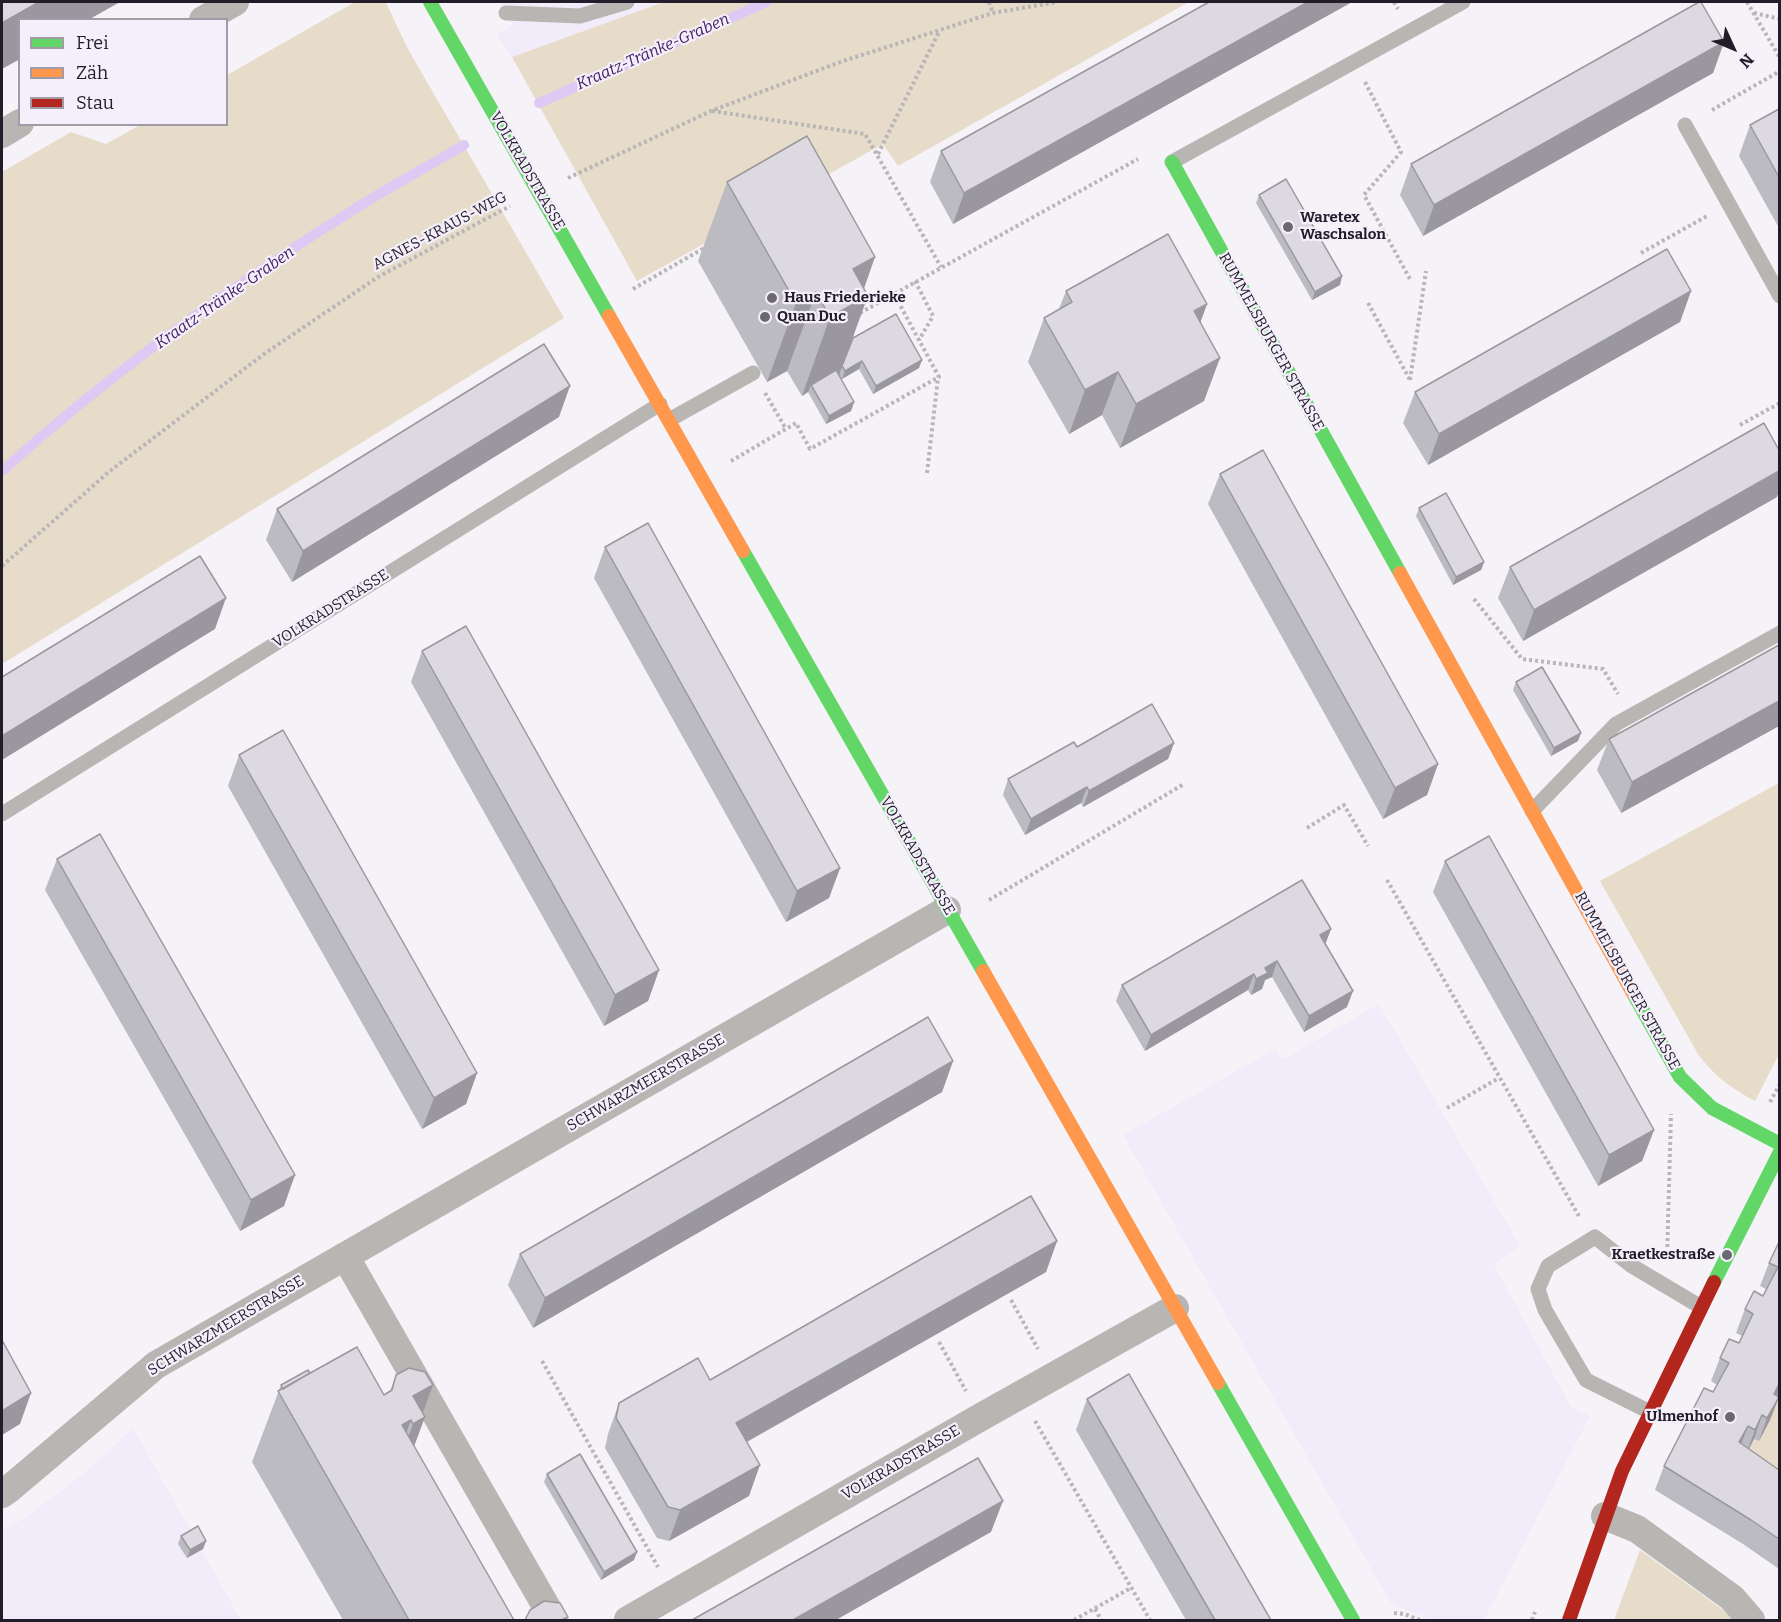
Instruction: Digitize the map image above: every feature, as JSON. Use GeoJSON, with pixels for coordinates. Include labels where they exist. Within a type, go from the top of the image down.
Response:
{"type":"FeatureCollection","features":[{"type":"Feature","properties":{"kind":"street"},"geometry":{"type":"LineString","coordinates":[[207,18],[235,2]]}},
{"type":"Feature","properties":{"kind":"street","name":"VOLKRADSTRASSE"},"geometry":{"type":"LineString","coordinates":[[430,2],[1353,1620]]}},
{"type":"Feature","properties":{"kind":"street"},"geometry":{"type":"LineString","coordinates":[[2,134],[18,124]]}},
{"type":"Feature","properties":{"kind":"street","name":"RUMMELSBURGER STRASSE"},"geometry":{"type":"LineString","coordinates":[[1172,162],[1680,1077],[1712,1108],[1779,1144]]}},
{"type":"Feature","properties":{"kind":"street","name":"SCHWARZMEERSTRASSE"},"geometry":{"type":"LineString","coordinates":[[2,1494],[156,1365],[947,910]]}},
{"type":"Feature","properties":{"kind":"street"},"geometry":{"type":"LineString","coordinates":[[1569,1620],[1622,1471],[1779,1152]]}},
{"type":"Feature","properties":{"kind":"street"},"geometry":{"type":"LineString","coordinates":[[345,1256],[554,1620]]}},
{"type":"Feature","properties":{"kind":"street","name":"VOLKRADSTRASSE"},"geometry":{"type":"LineString","coordinates":[[628,1620],[1020,1394],[1175,1308]]}},
{"type":"Feature","properties":{"kind":"street"},"geometry":{"type":"LineString","coordinates":[[1605,1516],[1637,1529],[1732,1598],[1751,1620]]}},
{"type":"Feature","properties":{"kind":"lane"},"geometry":{"type":"LineString","coordinates":[[526,2],[506,13],[580,16],[627,2]]}},
{"type":"Feature","properties":{"kind":"lane"},"geometry":{"type":"LineString","coordinates":[[1172,162],[1463,2]]}},
{"type":"Feature","properties":{"kind":"lane"},"geometry":{"type":"LineString","coordinates":[[1685,125],[1779,296]]}},
{"type":"Feature","properties":{"kind":"lane"},"geometry":{"type":"LineString","coordinates":[[669,420],[753,374]]}},
{"type":"Feature","properties":{"kind":"lane","name":"VOLKRADSTRASSE"},"geometry":{"type":"LineString","coordinates":[[2,814],[660,404]]}},
{"type":"Feature","properties":{"kind":"lane"},"geometry":{"type":"LineString","coordinates":[[1532,811],[1616,724],[1779,633]]}},
{"type":"Feature","properties":{"kind":"lane"},"geometry":{"type":"LineString","coordinates":[[1650,1412],[1586,1380],[1545,1310],[1538,1289],[1548,1266],[1595,1237],[1632,1266],[1701,1307]]}},
{"type":"Feature","properties":{"kind":"path"},"geometry":{"type":"LineString","coordinates":[[989,2],[993,13]]}},
{"type":"Feature","properties":{"kind":"path","name":"AGNES-KRAUS-WEG"},"geometry":{"type":"LineString","coordinates":[[2,566],[110,471],[264,354],[378,277],[539,192],[711,111],[843,61],[993,13],[1057,2]]}},
{"type":"Feature","properties":{"kind":"path"},"geometry":{"type":"LineString","coordinates":[[1747,2],[1779,58]]}},
{"type":"Feature","properties":{"kind":"path"},"geometry":{"type":"LineString","coordinates":[[1753,12],[1779,19]]}},
{"type":"Feature","properties":{"kind":"path"},"geometry":{"type":"LineString","coordinates":[[878,155],[939,31]]}},
{"type":"Feature","properties":{"kind":"path"},"geometry":{"type":"LineString","coordinates":[[1354,62],[1401,152],[1364,195],[1410,279]]}},
{"type":"Feature","properties":{"kind":"path"},"geometry":{"type":"LineString","coordinates":[[1712,110],[1779,71]]}},
{"type":"Feature","properties":{"kind":"path"},"geometry":{"type":"LineString","coordinates":[[711,111],[865,134],[941,267]]}},
{"type":"Feature","properties":{"kind":"path"},"geometry":{"type":"LineString","coordinates":[[855,316],[1136,159],[1172,162]]}},
{"type":"Feature","properties":{"kind":"path"},"geometry":{"type":"LineString","coordinates":[[1641,253],[1729,204]]}},
{"type":"Feature","properties":{"kind":"path"},"geometry":{"type":"LineString","coordinates":[[632,290],[709,246]]}},
{"type":"Feature","properties":{"kind":"path"},"geometry":{"type":"LineString","coordinates":[[1368,303],[1410,380],[1426,271]]}},
{"type":"Feature","properties":{"kind":"path"},"geometry":{"type":"LineString","coordinates":[[915,281],[933,316],[919,341]]}},
{"type":"Feature","properties":{"kind":"path"},"geometry":{"type":"LineString","coordinates":[[894,294],[939,377],[927,473]]}},
{"type":"Feature","properties":{"kind":"path"},"geometry":{"type":"LineString","coordinates":[[753,374],[786,429]]}},
{"type":"Feature","properties":{"kind":"path"},"geometry":{"type":"LineString","coordinates":[[731,461],[796,423],[810,449],[939,377]]}},
{"type":"Feature","properties":{"kind":"path"},"geometry":{"type":"LineString","coordinates":[[1740,425],[1779,403]]}},
{"type":"Feature","properties":{"kind":"path"},"geometry":{"type":"LineString","coordinates":[[1474,599],[1521,658],[1603,669],[1631,715]]}},
{"type":"Feature","properties":{"kind":"path"},"geometry":{"type":"LineString","coordinates":[[989,900],[1184,784]]}},
{"type":"Feature","properties":{"kind":"path"},"geometry":{"type":"LineString","coordinates":[[1307,828],[1344,804],[1368,846]]}},
{"type":"Feature","properties":{"kind":"path"},"geometry":{"type":"LineString","coordinates":[[1387,880],[1584,1225]]}},
{"type":"Feature","properties":{"kind":"path"},"geometry":{"type":"LineString","coordinates":[[1666,1265],[1671,1093],[1680,1077]]}},
{"type":"Feature","properties":{"kind":"path"},"geometry":{"type":"LineString","coordinates":[[1447,1108],[1499,1078]]}},
{"type":"Feature","properties":{"kind":"path"},"geometry":{"type":"LineString","coordinates":[[1011,1300],[1031,1336]]}},
{"type":"Feature","properties":{"kind":"path"},"geometry":{"type":"LineString","coordinates":[[939,1342],[961,1380]]}},
{"type":"Feature","properties":{"kind":"path"},"geometry":{"type":"LineString","coordinates":[[542,1361],[673,1594]]}},
{"type":"Feature","properties":{"kind":"path"},"geometry":{"type":"LineString","coordinates":[[1020,1394],[1150,1620]]}},
{"type":"Feature","properties":{"kind":"path"},"geometry":{"type":"LineString","coordinates":[[1074,1620],[1131,1588]]}},
{"type":"Feature","properties":{"kind":"path"},"geometry":{"type":"LineString","coordinates":[[1095,1609],[1101,1620]]}},
{"type":"Feature","properties":{"kind":"path"},"geometry":{"type":"LineString","coordinates":[[1394,1613],[1420,1620]]}},
{"type":"Feature","properties":{"kind":"shaded area"},"geometry":{"type":"Polygon","coordinates":[[[355,2],[386,3],[409,51],[564,318],[2,664],[2,172],[71,132],[106,144],[138,126],[228,126],[228,74],[355,2]]]}},
{"type":"Feature","properties":{"kind":"shaded area"},"geometry":{"type":"Polygon","coordinates":[[[500,2],[664,2],[512,57],[497,35],[513,24],[500,2]]]}},
{"type":"Feature","properties":{"kind":"shaded area"},"geometry":{"type":"Polygon","coordinates":[[[664,2],[1189,2],[898,166],[883,144],[637,281],[512,57],[664,2]]]}},
{"type":"Feature","properties":{"kind":"shaded area"},"geometry":{"type":"Polygon","coordinates":[[[1779,783],[1779,1054],[1755,1101],[1724,1081],[1698,1054],[1600,881],[1779,783]]]}},
{"type":"Feature","properties":{"kind":"shaded area"},"geometry":{"type":"Polygon","coordinates":[[[1379,1004],[1520,1246],[1494,1265],[1571,1407],[1590,1416],[1484,1620],[1431,1620],[1391,1603],[1123,1135],[1276,1049],[1282,1060],[1379,1004]]]}},
{"type":"Feature","properties":{"kind":"shaded area"},"geometry":{"type":"Polygon","coordinates":[[[1779,1392],[1779,1500],[1746,1454],[1779,1392]]]}},
{"type":"Feature","properties":{"kind":"shaded area"},"geometry":{"type":"Polygon","coordinates":[[[133,1428],[241,1620],[2,1620],[2,1531],[29,1515],[85,1473],[133,1428]]]}},
{"type":"Feature","properties":{"kind":"shaded area"},"geometry":{"type":"Polygon","coordinates":[[[1640,1550],[1737,1620],[1614,1620],[1640,1550]]]}},
{"type":"Feature","properties":{"kind":"building"},"geometry":{"type":"Polygon","coordinates":[[[2,2],[39,2],[2,23],[2,2]]]}},
{"type":"Feature","properties":{"kind":"building"},"geometry":{"type":"Polygon","coordinates":[[[1209,2],[1308,2],[964,193],[941,151],[1209,2]]]}},
{"type":"Feature","properties":{"kind":"building"},"geometry":{"type":"Polygon","coordinates":[[[1699,2],[1724,42],[1434,205],[1411,164],[1699,2]]]}},
{"type":"Feature","properties":{"kind":"building"},"geometry":{"type":"Polygon","coordinates":[[[1779,109],[1779,177],[1750,125],[1779,109]]]}},
{"type":"Feature","properties":{"kind":"building"},"geometry":{"type":"Polygon","coordinates":[[[807,136],[875,257],[853,269],[868,296],[830,317],[816,292],[796,303],[727,182],[807,136]]]}},
{"type":"Feature","properties":{"kind":"building","name":"Waretex Waschsalon"},"geometry":{"type":"Polygon","coordinates":[[[1286,179],[1342,276],[1315,292],[1259,195],[1286,179]]]}},
{"type":"Feature","properties":{"kind":"building"},"geometry":{"type":"Polygon","coordinates":[[[1168,234],[1207,304],[1194,311],[1220,358],[1136,404],[1118,372],[1085,390],[1044,318],[1072,302],[1066,291],[1168,234]]]}},
{"type":"Feature","properties":{"kind":"building"},"geometry":{"type":"Polygon","coordinates":[[[1667,249],[1691,291],[1439,434],[1415,392],[1667,249]]]}},
{"type":"Feature","properties":{"kind":"building"},"geometry":{"type":"Polygon","coordinates":[[[896,314],[922,360],[876,386],[862,361],[845,371],[842,366],[853,338],[896,314]]]}},
{"type":"Feature","properties":{"kind":"building"},"geometry":{"type":"Polygon","coordinates":[[[544,344],[570,386],[303,551],[277,509],[544,344]]]}},
{"type":"Feature","properties":{"kind":"building"},"geometry":{"type":"Polygon","coordinates":[[[836,370],[854,402],[829,416],[811,385],[836,370]]]}},
{"type":"Feature","properties":{"kind":"building"},"geometry":{"type":"Polygon","coordinates":[[[1764,423],[1779,450],[1779,471],[1534,610],[1510,567],[1764,423]]]}},
{"type":"Feature","properties":{"kind":"building"},"geometry":{"type":"Polygon","coordinates":[[[1263,450],[1438,764],[1395,788],[1220,474],[1263,450]]]}},
{"type":"Feature","properties":{"kind":"building"},"geometry":{"type":"Polygon","coordinates":[[[1446,493],[1484,562],[1456,577],[1419,508],[1446,493]]]}},
{"type":"Feature","properties":{"kind":"building"},"geometry":{"type":"Polygon","coordinates":[[[648,523],[840,868],[797,891],[605,547],[648,523]]]}},
{"type":"Feature","properties":{"kind":"building"},"geometry":{"type":"Polygon","coordinates":[[[200,556],[226,598],[2,736],[2,677],[200,556]]]}},
{"type":"Feature","properties":{"kind":"building"},"geometry":{"type":"Polygon","coordinates":[[[466,626],[659,970],[615,995],[422,651],[466,626]]]}},
{"type":"Feature","properties":{"kind":"building"},"geometry":{"type":"Polygon","coordinates":[[[1779,645],[1779,701],[1632,782],[1609,739],[1779,645]]]}},
{"type":"Feature","properties":{"kind":"building"},"geometry":{"type":"Polygon","coordinates":[[[1542,667],[1581,733],[1554,748],[1516,682],[1542,667]]]}},
{"type":"Feature","properties":{"kind":"building"},"geometry":{"type":"Polygon","coordinates":[[[1152,704],[1174,743],[1089,791],[1087,787],[1031,819],[1008,779],[1074,742],[1077,747],[1152,704]]]}},
{"type":"Feature","properties":{"kind":"building"},"geometry":{"type":"Polygon","coordinates":[[[283,730],[477,1073],[434,1098],[239,755],[283,730]]]}},
{"type":"Feature","properties":{"kind":"building"},"geometry":{"type":"Polygon","coordinates":[[[100,834],[295,1175],[251,1200],[57,859],[100,834]]]}},
{"type":"Feature","properties":{"kind":"building"},"geometry":{"type":"Polygon","coordinates":[[[1489,836],[1654,1130],[1609,1155],[1445,861],[1489,836]]]}},
{"type":"Feature","properties":{"kind":"building"},"geometry":{"type":"Polygon","coordinates":[[[1302,880],[1331,929],[1320,935],[1353,991],[1309,1016],[1277,961],[1265,968],[1268,973],[1256,979],[1254,974],[1151,1035],[1122,985],[1302,880]]]}},
{"type":"Feature","properties":{"kind":"building"},"geometry":{"type":"Polygon","coordinates":[[[928,1017],[953,1061],[545,1298],[520,1254],[928,1017]]]}},
{"type":"Feature","properties":{"kind":"building"},"geometry":{"type":"Polygon","coordinates":[[[1031,1196],[1057,1241],[736,1423],[760,1465],[680,1510],[668,1507],[616,1418],[619,1403],[698,1358],[710,1380],[1031,1196]]]}},
{"type":"Feature","properties":{"kind":"building","name":"Ulmenhof"},"geometry":{"type":"Polygon","coordinates":[[[1779,1242],[1779,1384],[1774,1394],[1779,1397],[1767,1418],[1762,1415],[1755,1430],[1748,1426],[1739,1442],[1779,1470],[1779,1539],[1664,1466],[1704,1388],[1713,1392],[1729,1363],[1720,1358],[1729,1339],[1739,1343],[1753,1314],[1745,1309],[1754,1291],[1763,1296],[1778,1267],[1769,1263],[1779,1242]]]}},
{"type":"Feature","properties":{"kind":"building"},"geometry":{"type":"Polygon","coordinates":[[[2,1340],[31,1393],[2,1411],[2,1340]]]}},
{"type":"Feature","properties":{"kind":"building"},"geometry":{"type":"Polygon","coordinates":[[[357,1347],[384,1395],[392,1390],[396,1375],[409,1368],[425,1372],[433,1385],[413,1396],[425,1417],[413,1424],[411,1420],[402,1425],[514,1620],[409,1620],[278,1391],[357,1347]]]}},
{"type":"Feature","properties":{"kind":"building"},"geometry":{"type":"Polygon","coordinates":[[[308,1370],[310,1373],[283,1389],[281,1385],[308,1370]]]}},
{"type":"Feature","properties":{"kind":"building"},"geometry":{"type":"Polygon","coordinates":[[[1129,1374],[1271,1620],[1215,1620],[1087,1399],[1129,1374]]]}},
{"type":"Feature","properties":{"kind":"building"},"geometry":{"type":"Polygon","coordinates":[[[580,1454],[637,1552],[604,1572],[547,1474],[580,1454]]]}},
{"type":"Feature","properties":{"kind":"building"},"geometry":{"type":"Polygon","coordinates":[[[978,1458],[1003,1501],[793,1620],[692,1620],[978,1458]]]}},
{"type":"Feature","properties":{"kind":"building"},"geometry":{"type":"Polygon","coordinates":[[[198,1526],[206,1541],[190,1550],[181,1536],[198,1526]]]}},
{"type":"Feature","properties":{"kind":"building"},"geometry":{"type":"Polygon","coordinates":[[[544,1601],[560,1603],[568,1617],[561,1620],[525,1620],[530,1610],[544,1601]]]}},
{"type":"Feature","properties":{"kind":"waterway","name":"Kraatz-Tränke-Graben"},"geometry":{"type":"LineString","coordinates":[[539,103],[767,2]]}},
{"type":"Feature","properties":{"kind":"waterway","name":"Kraatz-Tränke-Graben"},"geometry":{"type":"LineString","coordinates":[[2,471],[86,399],[219,299],[358,207],[464,145]]}},
{"type":"Feature","properties":{"kind":"traffic: fast"},"geometry":{"type":"LineString","coordinates":[[430,2],[609,316]]}},
{"type":"Feature","properties":{"kind":"traffic: fast"},"geometry":{"type":"LineString","coordinates":[[1172,162],[1400,573]]}},
{"type":"Feature","properties":{"kind":"traffic: fast"},"geometry":{"type":"LineString","coordinates":[[743,551],[983,971]]}},
{"type":"Feature","properties":{"kind":"traffic: fast"},"geometry":{"type":"LineString","coordinates":[[1633,993],[1680,1077],[1712,1108],[1780,1144]]}},
{"type":"Feature","properties":{"kind":"traffic: fast"},"geometry":{"type":"LineString","coordinates":[[1714,1282],[1780,1152]]}},
{"type":"Feature","properties":{"kind":"traffic: fast"},"geometry":{"type":"LineString","coordinates":[[1218,1383],[1353,1620]]}},
{"type":"Feature","properties":{"kind":"traffic: slow"},"geometry":{"type":"LineString","coordinates":[[609,316],[743,551]]}},
{"type":"Feature","properties":{"kind":"traffic: slow"},"geometry":{"type":"LineString","coordinates":[[1400,573],[1633,993]]}},
{"type":"Feature","properties":{"kind":"traffic: slow"},"geometry":{"type":"LineString","coordinates":[[983,971],[1218,1383]]}},
{"type":"Feature","properties":{"kind":"traffic: jam"},"geometry":{"type":"LineString","coordinates":[[1569,1620],[1622,1471],[1714,1282]]}},
{"type":"Feature","properties":{"kind":"place","name":"Waretex Waschsalon"},"geometry":{"type":"Point","coordinates":[1288,227]}},
{"type":"Feature","properties":{"kind":"place","name":"Haus Friederieke"},"geometry":{"type":"Point","coordinates":[772,298]}},
{"type":"Feature","properties":{"kind":"place","name":"Quan Duc"},"geometry":{"type":"Point","coordinates":[765,317]}},
{"type":"Feature","properties":{"kind":"place","name":"Kraetkestraße"},"geometry":{"type":"Point","coordinates":[1727,1255]}},
{"type":"Feature","properties":{"kind":"place","name":"Ulmenhof"},"geometry":{"type":"Point","coordinates":[1730,1417]}}]}
